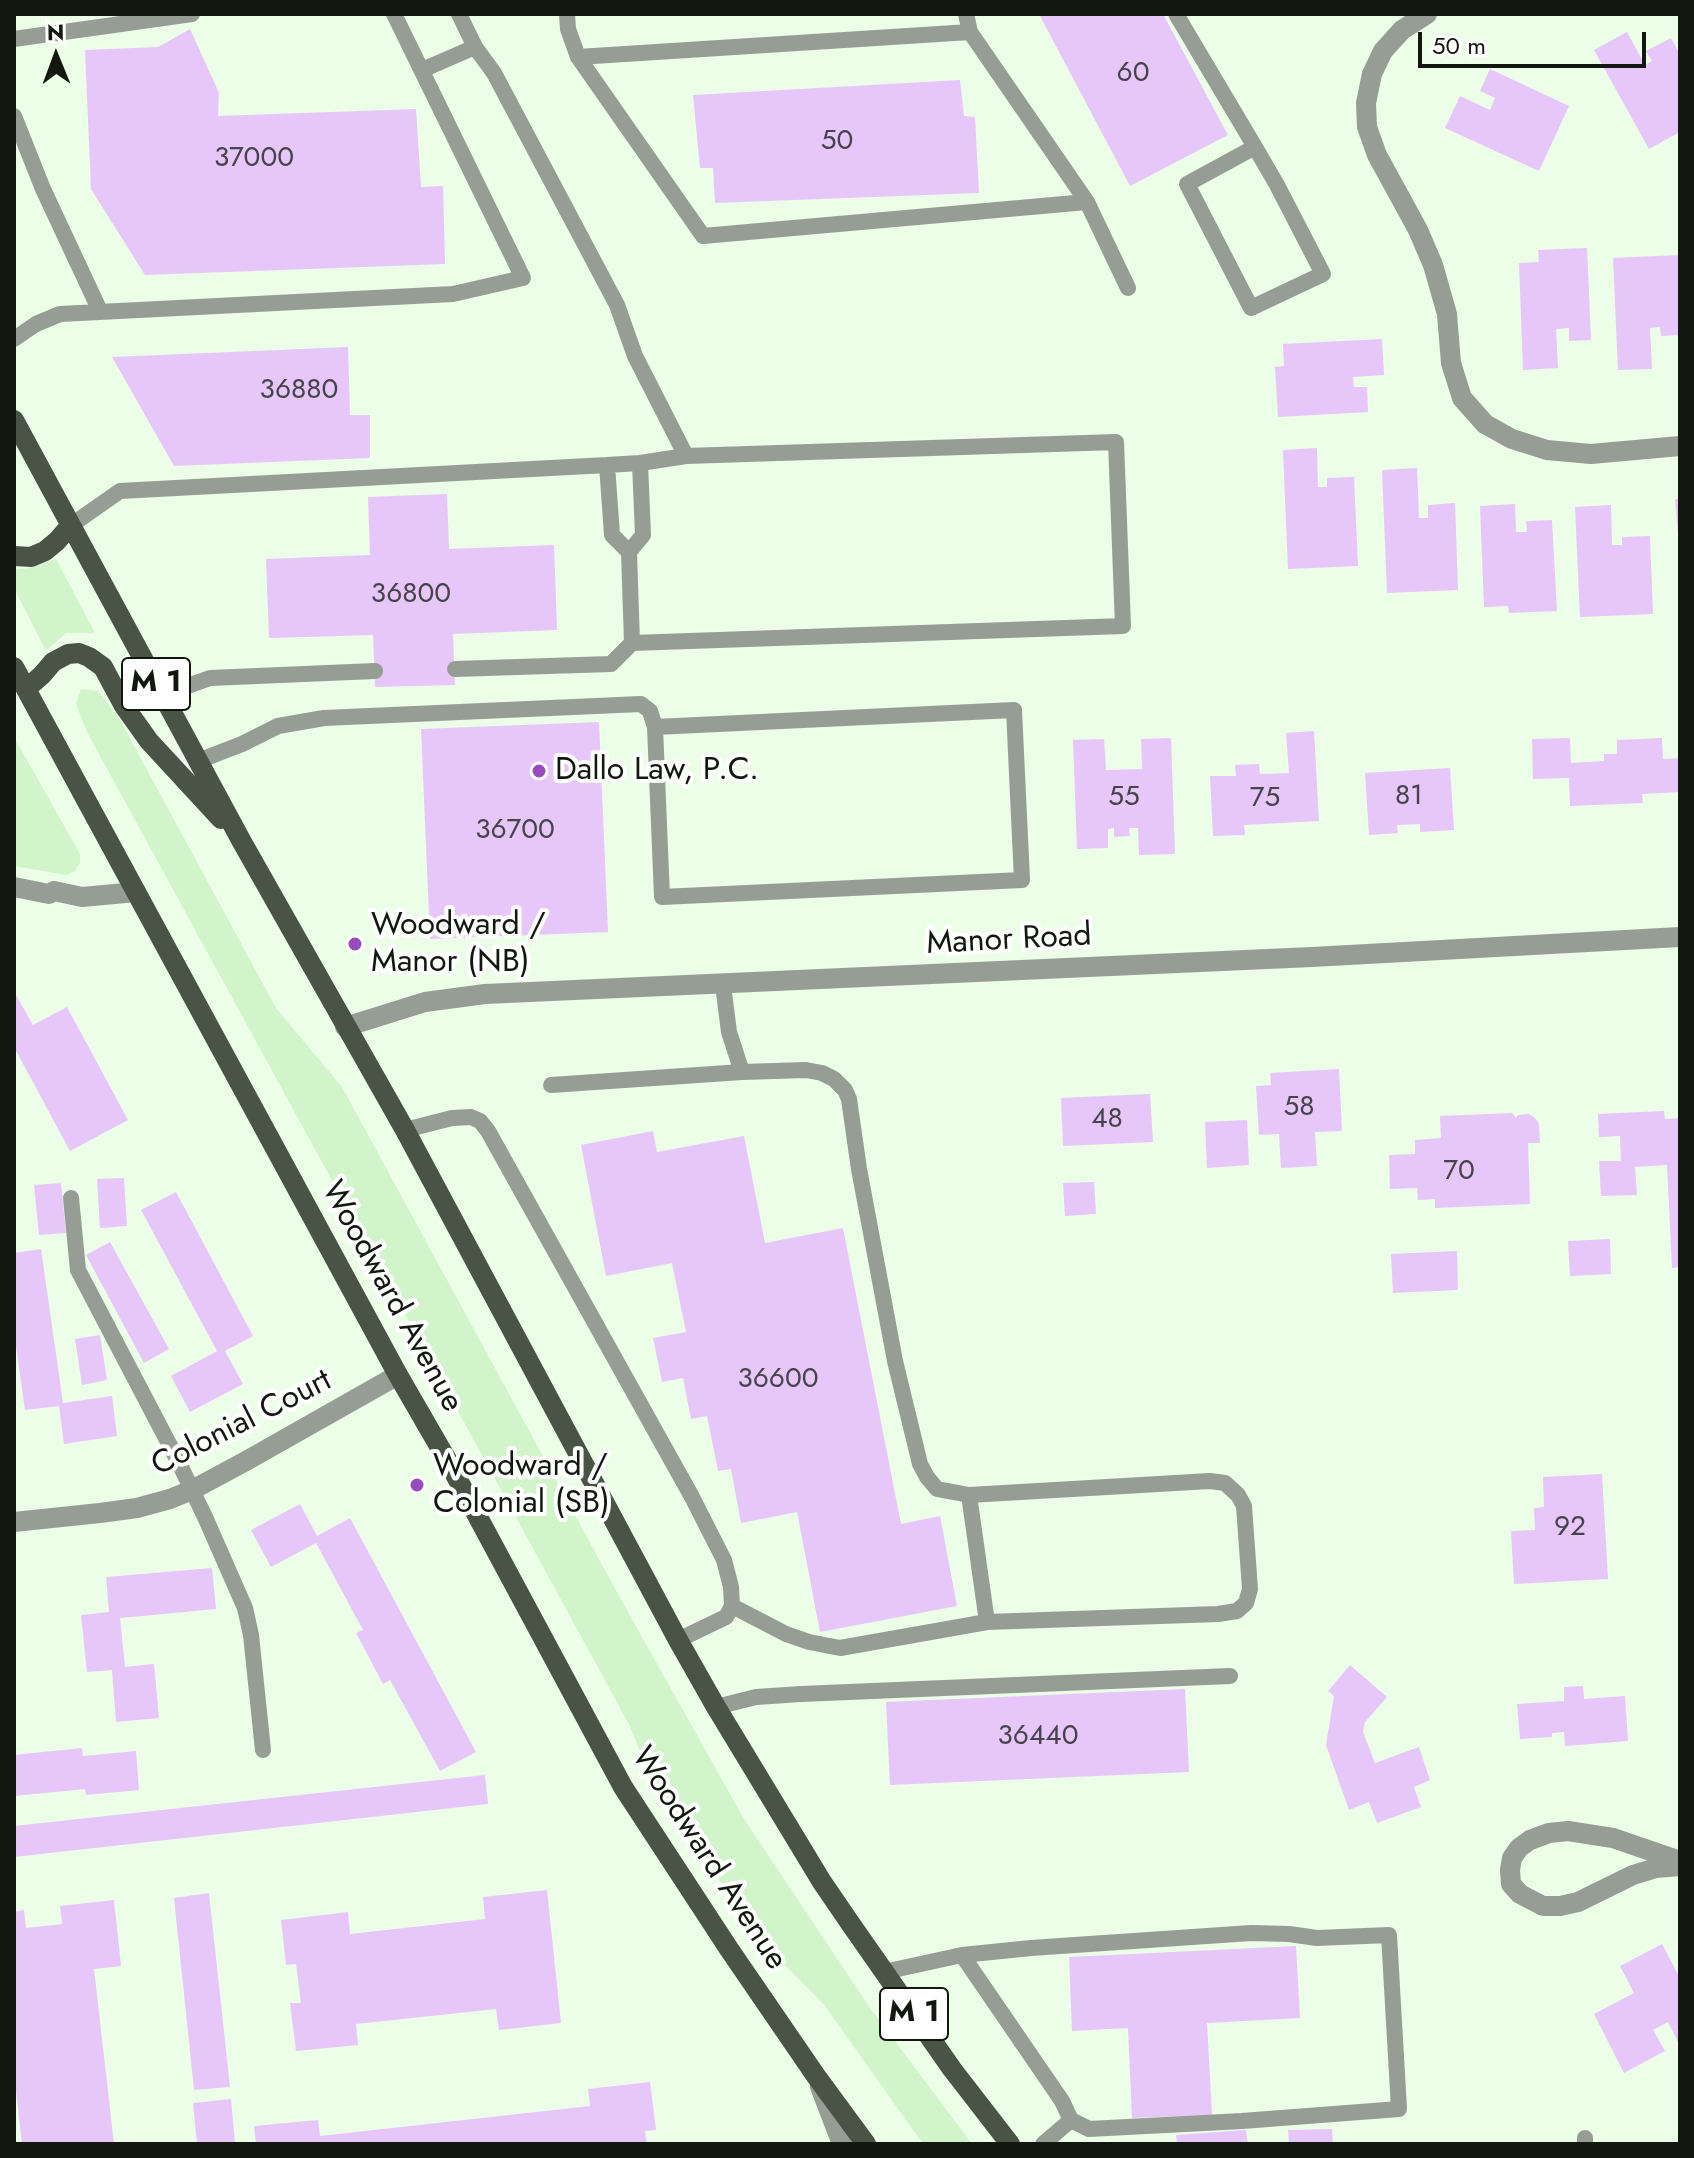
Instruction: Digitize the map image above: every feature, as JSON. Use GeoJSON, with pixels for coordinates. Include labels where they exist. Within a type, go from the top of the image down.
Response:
{"type":"FeatureCollection","features":[{"type":"Feature","properties":{"kind":"main road","name":"M 1"},"geometry":{"type":"LineString","coordinates":[[14,420],[242,842],[405,1130],[716,1707],[822,1882],[952,2069],[1010,2144]]}},
{"type":"Feature","properties":{"kind":"main road"},"geometry":{"type":"LineString","coordinates":[[14,556],[31,557],[45,551],[70,526]]}},
{"type":"Feature","properties":{"kind":"main road"},"geometry":{"type":"LineString","coordinates":[[20,693],[60,658],[79,653],[89,657],[103,667],[124,706],[149,741],[242,842]]}},
{"type":"Feature","properties":{"kind":"main road","name":"Woodward Avenue"},"geometry":{"type":"LineString","coordinates":[[14,667],[20,693],[136,892],[623,1787],[729,1949],[866,2144]]}},
{"type":"Feature","properties":{"kind":"street"},"geometry":{"type":"LineString","coordinates":[[1427,14],[1402,30],[1383,51],[1372,74],[1366,103],[1367,127],[1377,155],[1418,230],[1433,265],[1447,314],[1451,363],[1462,398],[1485,424],[1512,439],[1547,450],[1591,454],[1680,446]]}},
{"type":"Feature","properties":{"kind":"street"},"geometry":{"type":"LineString","coordinates":[[14,887],[82,897],[136,892]]}},
{"type":"Feature","properties":{"kind":"street","name":"Manor Road"},"geometry":{"type":"LineString","coordinates":[[345,1027],[425,1002],[454,997],[1677,942]]}},
{"type":"Feature","properties":{"kind":"street","name":"Colonial Court"},"geometry":{"type":"LineString","coordinates":[[14,1522],[137,1508],[170,1499],[192,1490],[398,1375]]}},
{"type":"Feature","properties":{"kind":"street"},"geometry":{"type":"LineString","coordinates":[[1568,1831],[1613,1838],[1680,1864],[1633,1875],[1578,1902],[1560,1906],[1543,1906],[1528,1900],[1511,1884],[1512,1858],[1519,1848],[1549,1833],[1568,1831]]}},
{"type":"Feature","properties":{"kind":"street"},"geometry":{"type":"LineString","coordinates":[[816,2076],[842,2144]]}},
{"type":"Feature","properties":{"kind":"lane"},"geometry":{"type":"LineString","coordinates":[[14,39],[192,14]]}},
{"type":"Feature","properties":{"kind":"lane"},"geometry":{"type":"LineString","coordinates":[[14,339],[36,324],[60,314],[453,294],[523,278],[394,14]]}},
{"type":"Feature","properties":{"kind":"lane"},"geometry":{"type":"LineString","coordinates":[[459,14],[475,47],[494,73],[617,305],[635,356],[686,456]]}},
{"type":"Feature","properties":{"kind":"lane"},"geometry":{"type":"LineString","coordinates":[[567,14],[568,29],[578,57],[703,236],[1087,202]]}},
{"type":"Feature","properties":{"kind":"lane"},"geometry":{"type":"LineString","coordinates":[[966,14],[970,32],[1087,202],[1128,288]]}},
{"type":"Feature","properties":{"kind":"lane"},"geometry":{"type":"LineString","coordinates":[[1176,14],[1255,147],[1323,274],[1251,308],[1187,184],[1255,147]]}},
{"type":"Feature","properties":{"kind":"lane"},"geometry":{"type":"LineString","coordinates":[[578,57],[970,32]]}},
{"type":"Feature","properties":{"kind":"lane"},"geometry":{"type":"LineString","coordinates":[[422,70],[475,47]]}},
{"type":"Feature","properties":{"kind":"lane"},"geometry":{"type":"LineString","coordinates":[[14,116],[43,189],[100,311]]}},
{"type":"Feature","properties":{"kind":"lane"},"geometry":{"type":"LineString","coordinates":[[70,526],[120,491],[640,463],[686,456],[1116,442],[1123,626],[632,643],[611,664],[455,669]]}},
{"type":"Feature","properties":{"kind":"lane"},"geometry":{"type":"LineString","coordinates":[[632,643],[629,552],[643,535],[640,463]]}},
{"type":"Feature","properties":{"kind":"lane"},"geometry":{"type":"LineString","coordinates":[[607,465],[612,535],[629,552]]}},
{"type":"Feature","properties":{"kind":"lane"},"geometry":{"type":"LineString","coordinates":[[162,695],[210,678],[375,671]]}},
{"type":"Feature","properties":{"kind":"lane"},"geometry":{"type":"LineString","coordinates":[[198,761],[278,726],[324,718],[641,704],[650,711],[655,727],[662,897],[1022,880],[1014,710],[655,727]]}},
{"type":"Feature","properties":{"kind":"lane"},"geometry":{"type":"LineString","coordinates":[[723,985],[729,1032],[742,1072]]}},
{"type":"Feature","properties":{"kind":"lane"},"geometry":{"type":"LineString","coordinates":[[551,1085],[806,1070],[834,1079],[849,1099],[895,1361],[920,1464],[937,1489],[969,1495],[1210,1481],[1225,1483],[1244,1506],[1250,1589],[1246,1603],[1237,1611],[987,1622],[840,1648],[786,1634],[732,1606]]}},
{"type":"Feature","properties":{"kind":"lane"},"geometry":{"type":"LineString","coordinates":[[405,1130],[452,1118],[471,1117],[480,1121],[488,1131],[692,1497],[724,1560],[732,1606],[726,1617],[678,1640]]}},
{"type":"Feature","properties":{"kind":"lane"},"geometry":{"type":"LineString","coordinates":[[71,1198],[78,1270],[192,1490],[245,1608],[251,1635],[263,1750]]}},
{"type":"Feature","properties":{"kind":"lane"},"geometry":{"type":"LineString","coordinates":[[969,1495],[987,1622]]}},
{"type":"Feature","properties":{"kind":"lane"},"geometry":{"type":"LineString","coordinates":[[716,1707],[756,1697],[801,1694],[1230,1676]]}},
{"type":"Feature","properties":{"kind":"lane"},"geometry":{"type":"LineString","coordinates":[[884,1972],[962,1955],[1031,1948],[1251,1933],[1317,1938],[1389,1935],[1399,2109],[1089,2129],[1071,2120],[1062,2101],[962,1955]]}},
{"type":"Feature","properties":{"kind":"lane"},"geometry":{"type":"LineString","coordinates":[[1043,2144],[1071,2120]]}},
{"type":"Feature","properties":{"kind":"green space"},"geometry":{"type":"Polygon","coordinates":[[[56,559],[95,633],[66,633],[46,651],[14,588],[14,570],[56,559]]]}},
{"type":"Feature","properties":{"kind":"green space"},"geometry":{"type":"Polygon","coordinates":[[[81,689],[98,691],[120,720],[276,1008],[342,1087],[744,1819],[868,2005],[972,2144],[923,2144],[825,2006],[752,1932],[645,1764],[630,1726],[87,732],[76,704],[81,689]]]}},
{"type":"Feature","properties":{"kind":"green space"},"geometry":{"type":"Polygon","coordinates":[[[14,737],[80,854],[80,863],[75,871],[66,875],[14,866],[14,737]]]}},
{"type":"Feature","properties":{"kind":"building"},"geometry":{"type":"Polygon","coordinates":[[[1039,14],[1163,14],[1228,135],[1130,186],[1039,14]]]}},
{"type":"Feature","properties":{"kind":"building"},"geometry":{"type":"Polygon","coordinates":[[[190,29],[219,93],[218,116],[416,109],[421,187],[443,186],[445,264],[145,275],[91,189],[85,50],[158,47],[190,29]]]}},
{"type":"Feature","properties":{"kind":"building"},"geometry":{"type":"Polygon","coordinates":[[[1627,32],[1645,65],[1652,61],[1646,51],[1671,38],[1680,54],[1680,132],[1649,149],[1594,50],[1627,32]]]}},
{"type":"Feature","properties":{"kind":"building"},"geometry":{"type":"Polygon","coordinates":[[[1490,69],[1569,106],[1539,171],[1445,128],[1460,96],[1490,110],[1495,98],[1480,91],[1490,69]]]}},
{"type":"Feature","properties":{"kind":"building"},"geometry":{"type":"Polygon","coordinates":[[[960,80],[964,116],[975,117],[979,193],[715,203],[713,168],[700,168],[693,95],[960,80]]]}},
{"type":"Feature","properties":{"kind":"building"},"geometry":{"type":"Polygon","coordinates":[[[1587,248],[1591,340],[1569,341],[1569,328],[1556,329],[1558,368],[1523,370],[1519,263],[1539,262],[1538,250],[1587,248]]]}},
{"type":"Feature","properties":{"kind":"building"},"geometry":{"type":"Polygon","coordinates":[[[1680,255],[1680,335],[1661,336],[1660,327],[1650,328],[1652,369],[1618,370],[1613,258],[1680,255]]]}},
{"type":"Feature","properties":{"kind":"building"},"geometry":{"type":"Polygon","coordinates":[[[1382,339],[1384,375],[1353,377],[1354,387],[1367,387],[1368,412],[1278,417],[1275,367],[1284,366],[1283,344],[1382,339]]]}},
{"type":"Feature","properties":{"kind":"building"},"geometry":{"type":"Polygon","coordinates":[[[348,347],[350,415],[370,415],[370,458],[174,466],[112,357],[348,347]]]}},
{"type":"Feature","properties":{"kind":"building"},"geometry":{"type":"Polygon","coordinates":[[[1317,448],[1318,487],[1327,487],[1327,478],[1354,477],[1358,566],[1288,569],[1283,450],[1317,448]]]}},
{"type":"Feature","properties":{"kind":"building"},"geometry":{"type":"Polygon","coordinates":[[[1417,468],[1419,518],[1428,518],[1428,505],[1455,503],[1458,590],[1387,593],[1382,470],[1417,468]]]}},
{"type":"Feature","properties":{"kind":"building"},"geometry":{"type":"Polygon","coordinates":[[[447,494],[449,549],[554,545],[557,630],[453,634],[455,685],[375,687],[373,635],[269,638],[266,559],[370,555],[368,497],[447,494]]]}},
{"type":"Feature","properties":{"kind":"building"},"geometry":{"type":"Polygon","coordinates":[[[1675,499],[1680,499],[1680,533],[1678,533],[1675,499]]]}},
{"type":"Feature","properties":{"kind":"building"},"geometry":{"type":"Polygon","coordinates":[[[1515,504],[1516,532],[1527,532],[1526,521],[1552,520],[1557,611],[1509,613],[1508,606],[1484,607],[1480,506],[1515,504]]]}},
{"type":"Feature","properties":{"kind":"building"},"geometry":{"type":"Polygon","coordinates":[[[1611,505],[1612,545],[1622,545],[1622,537],[1650,536],[1653,614],[1580,617],[1575,507],[1611,505]]]}},
{"type":"Feature","properties":{"kind":"building"},"geometry":{"type":"Polygon","coordinates":[[[599,722],[608,932],[430,939],[421,729],[599,722]]]}},
{"type":"Feature","properties":{"kind":"building"},"geometry":{"type":"Polygon","coordinates":[[[1314,731],[1319,821],[1244,825],[1245,835],[1213,836],[1210,776],[1236,776],[1235,765],[1259,764],[1260,774],[1289,773],[1286,733],[1314,731]]]}},
{"type":"Feature","properties":{"kind":"building"},"geometry":{"type":"Polygon","coordinates":[[[1171,738],[1175,854],[1139,855],[1138,828],[1129,828],[1130,836],[1114,837],[1114,828],[1108,829],[1108,848],[1077,849],[1073,740],[1104,739],[1106,770],[1142,769],[1141,739],[1171,738]]]}},
{"type":"Feature","properties":{"kind":"building"},"geometry":{"type":"Polygon","coordinates":[[[1570,738],[1571,763],[1604,761],[1604,754],[1617,754],[1617,740],[1662,738],[1663,759],[1680,758],[1680,792],[1642,794],[1643,803],[1570,806],[1569,778],[1533,779],[1532,739],[1570,738]]]}},
{"type":"Feature","properties":{"kind":"building"},"geometry":{"type":"Polygon","coordinates":[[[1450,768],[1454,830],[1420,832],[1420,824],[1397,825],[1398,833],[1369,835],[1365,773],[1450,768]]]}},
{"type":"Feature","properties":{"kind":"building"},"geometry":{"type":"Polygon","coordinates":[[[16,995],[33,1025],[67,1007],[128,1120],[70,1151],[14,1047],[16,995]]]}},
{"type":"Feature","properties":{"kind":"building"},"geometry":{"type":"Polygon","coordinates":[[[1339,1069],[1342,1131],[1315,1132],[1317,1166],[1281,1168],[1279,1134],[1259,1135],[1256,1086],[1271,1085],[1270,1073],[1339,1069]]]}},
{"type":"Feature","properties":{"kind":"building"},"geometry":{"type":"Polygon","coordinates":[[[1150,1094],[1153,1142],[1063,1146],[1061,1098],[1150,1094]]]}},
{"type":"Feature","properties":{"kind":"building"},"geometry":{"type":"Polygon","coordinates":[[[1664,1111],[1665,1119],[1680,1118],[1680,1267],[1672,1268],[1667,1165],[1635,1167],[1637,1195],[1601,1196],[1599,1161],[1621,1161],[1620,1136],[1599,1137],[1598,1114],[1664,1111]]]}},
{"type":"Feature","properties":{"kind":"building"},"geometry":{"type":"Polygon","coordinates":[[[1512,1113],[1516,1118],[1529,1114],[1539,1124],[1540,1143],[1528,1143],[1530,1204],[1435,1208],[1435,1199],[1418,1200],[1417,1188],[1390,1189],[1389,1155],[1415,1154],[1415,1140],[1441,1138],[1440,1116],[1512,1113]]]}},
{"type":"Feature","properties":{"kind":"building"},"geometry":{"type":"Polygon","coordinates":[[[1247,1120],[1249,1165],[1207,1168],[1205,1122],[1247,1120]]]}},
{"type":"Feature","properties":{"kind":"building"},"geometry":{"type":"Polygon","coordinates":[[[653,1131],[657,1152],[744,1136],[765,1243],[843,1228],[901,1524],[940,1516],[957,1606],[820,1632],[797,1512],[741,1523],[731,1469],[718,1471],[707,1416],[691,1419],[683,1378],[662,1382],[653,1338],[686,1332],[672,1263],[606,1276],[581,1145],[653,1131]]]}},
{"type":"Feature","properties":{"kind":"building"},"geometry":{"type":"Polygon","coordinates":[[[124,1178],[127,1226],[100,1228],[97,1179],[124,1178]]]}},
{"type":"Feature","properties":{"kind":"building"},"geometry":{"type":"Polygon","coordinates":[[[1094,1182],[1096,1214],[1065,1216],[1063,1183],[1094,1182]]]}},
{"type":"Feature","properties":{"kind":"building"},"geometry":{"type":"Polygon","coordinates":[[[61,1183],[66,1233],[39,1235],[34,1185],[61,1183]]]}},
{"type":"Feature","properties":{"kind":"building"},"geometry":{"type":"Polygon","coordinates":[[[176,1192],[253,1336],[225,1351],[243,1384],[190,1412],[171,1376],[217,1351],[141,1210],[176,1192]]]}},
{"type":"Feature","properties":{"kind":"building"},"geometry":{"type":"Polygon","coordinates":[[[1610,1239],[1611,1274],[1570,1276],[1568,1241],[1610,1239]]]}},
{"type":"Feature","properties":{"kind":"building"},"geometry":{"type":"Polygon","coordinates":[[[110,1242],[169,1349],[144,1363],[86,1255],[110,1242]]]}},
{"type":"Feature","properties":{"kind":"building"},"geometry":{"type":"Polygon","coordinates":[[[41,1249],[63,1403],[112,1396],[117,1436],[64,1444],[59,1406],[25,1410],[14,1332],[14,1253],[41,1249]]]}},
{"type":"Feature","properties":{"kind":"building"},"geometry":{"type":"Polygon","coordinates":[[[1457,1251],[1458,1290],[1393,1293],[1391,1254],[1457,1251]]]}},
{"type":"Feature","properties":{"kind":"building"},"geometry":{"type":"Polygon","coordinates":[[[100,1335],[107,1380],[82,1385],[75,1339],[100,1335]]]}},
{"type":"Feature","properties":{"kind":"building"},"geometry":{"type":"Polygon","coordinates":[[[1602,1474],[1608,1579],[1514,1584],[1511,1531],[1535,1530],[1534,1508],[1544,1507],[1543,1477],[1602,1474]]]}},
{"type":"Feature","properties":{"kind":"building"},"geometry":{"type":"Polygon","coordinates":[[[300,1504],[317,1536],[350,1518],[476,1752],[440,1771],[390,1680],[383,1684],[356,1633],[363,1630],[316,1543],[271,1567],[251,1530],[300,1504]]]}},
{"type":"Feature","properties":{"kind":"building"},"geometry":{"type":"Polygon","coordinates":[[[212,1568],[216,1609],[120,1618],[125,1667],[154,1664],[159,1718],[116,1722],[112,1670],[87,1672],[81,1615],[109,1612],[106,1577],[212,1568]]]}},
{"type":"Feature","properties":{"kind":"building"},"geometry":{"type":"Polygon","coordinates":[[[1350,1665],[1387,1697],[1365,1722],[1363,1732],[1375,1763],[1419,1747],[1430,1780],[1414,1787],[1421,1807],[1377,1823],[1369,1802],[1349,1810],[1326,1745],[1334,1696],[1328,1691],[1350,1665]]]}},
{"type":"Feature","properties":{"kind":"building"},"geometry":{"type":"Polygon","coordinates":[[[1583,1686],[1584,1699],[1625,1696],[1628,1741],[1565,1746],[1564,1732],[1552,1733],[1552,1737],[1520,1739],[1517,1704],[1564,1701],[1564,1687],[1583,1686]]]}},
{"type":"Feature","properties":{"kind":"building"},"geometry":{"type":"Polygon","coordinates":[[[1185,1689],[1189,1772],[890,1785],[886,1702],[1185,1689]]]}},
{"type":"Feature","properties":{"kind":"building"},"geometry":{"type":"Polygon","coordinates":[[[82,1748],[83,1756],[136,1751],[139,1790],[86,1795],[85,1789],[14,1796],[14,1755],[82,1748]]]}},
{"type":"Feature","properties":{"kind":"building"},"geometry":{"type":"Polygon","coordinates":[[[485,1775],[488,1804],[14,1857],[14,1826],[485,1775]]]}},
{"type":"Feature","properties":{"kind":"building"},"geometry":{"type":"Polygon","coordinates":[[[547,1890],[561,2023],[499,2030],[496,2009],[356,2024],[358,2045],[296,2051],[290,2003],[301,2003],[296,1964],[286,1965],[281,1920],[348,1912],[350,1934],[485,1919],[483,1897],[547,1890]]]}},
{"type":"Feature","properties":{"kind":"building"},"geometry":{"type":"Polygon","coordinates":[[[209,1893],[230,2087],[194,2090],[174,1898],[209,1893]]]}},
{"type":"Feature","properties":{"kind":"building"},"geometry":{"type":"Polygon","coordinates":[[[114,1900],[121,1966],[94,1969],[114,2144],[22,2144],[14,2073],[14,1912],[24,1910],[26,1928],[62,1924],[60,1906],[114,1900]]]}},
{"type":"Feature","properties":{"kind":"building"},"geometry":{"type":"Polygon","coordinates":[[[1662,1944],[1680,1978],[1680,2046],[1668,2022],[1653,2030],[1665,2051],[1624,2073],[1594,2014],[1634,1993],[1620,1966],[1662,1944]]]}},
{"type":"Feature","properties":{"kind":"building"},"geometry":{"type":"Polygon","coordinates":[[[1296,1946],[1300,2018],[1207,2023],[1212,2115],[1132,2118],[1128,2028],[1072,2031],[1069,1957],[1296,1946]]]}},
{"type":"Feature","properties":{"kind":"building"},"geometry":{"type":"Polygon","coordinates":[[[650,2082],[656,2130],[645,2131],[647,2144],[256,2144],[254,2126],[318,2120],[320,2136],[590,2106],[588,2089],[650,2082]]]}},
{"type":"Feature","properties":{"kind":"building"},"geometry":{"type":"Polygon","coordinates":[[[231,2099],[235,2144],[197,2144],[193,2103],[231,2099]]]}},
{"type":"Feature","properties":{"kind":"building"},"geometry":{"type":"Polygon","coordinates":[[[1332,2129],[1333,2144],[1289,2144],[1288,2130],[1332,2129]]]}},
{"type":"Feature","properties":{"kind":"building"},"geometry":{"type":"Polygon","coordinates":[[[1246,2130],[1248,2144],[1177,2144],[1176,2135],[1246,2130]]]}},
{"type":"Feature","properties":{"kind":"place","name":"Dallo Law, P.C."},"geometry":{"type":"Point","coordinates":[539,771]}},
{"type":"Feature","properties":{"kind":"place","name":"Woodward / Manor (NB)"},"geometry":{"type":"Point","coordinates":[355,944]}},
{"type":"Feature","properties":{"kind":"place","name":"Woodward / Colonial (SB)"},"geometry":{"type":"Point","coordinates":[417,1485]}}]}
